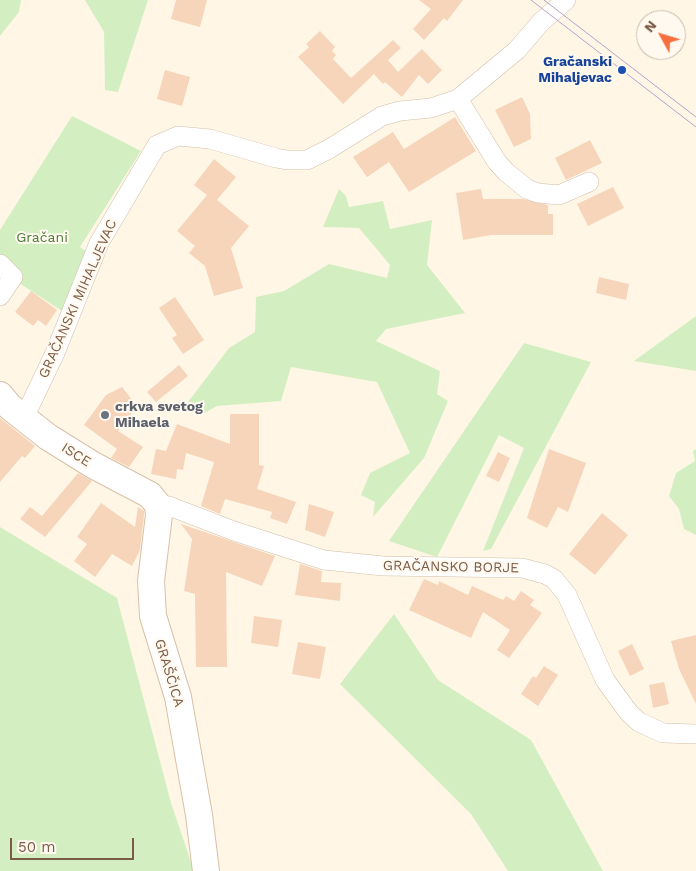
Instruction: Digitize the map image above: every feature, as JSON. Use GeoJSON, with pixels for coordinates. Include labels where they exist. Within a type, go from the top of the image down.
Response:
{"type":"FeatureCollection","features":[{"type":"Feature","properties":{"kind":"street","name":"GRAČANSKI MIHALJEVAC"},"geometry":{"type":"LineString","coordinates":[[24,418],[58,344],[103,235],[152,151],[163,141],[178,136],[210,139],[276,158],[299,161],[329,149],[372,121],[387,114],[431,108],[458,99],[517,50],[541,22],[566,0]]}},
{"type":"Feature","properties":{"kind":"street"},"geometry":{"type":"LineString","coordinates":[[458,99],[497,162],[506,172],[528,188],[538,193],[559,195],[589,182]]}},
{"type":"Feature","properties":{"kind":"street"},"geometry":{"type":"LineString","coordinates":[[0,264],[13,277],[0,296]]}},
{"type":"Feature","properties":{"kind":"street","name":"ISCE"},"geometry":{"type":"LineString","coordinates":[[0,395],[24,418],[48,437],[93,465],[150,496],[158,505]]}},
{"type":"Feature","properties":{"kind":"street","name":"GRAČANSKO BORJE"},"geometry":{"type":"LineString","coordinates":[[158,505],[169,506],[234,531],[324,560],[369,566],[522,568],[545,574],[554,580],[567,595],[605,680],[629,713],[645,725],[663,733],[696,734]]}},
{"type":"Feature","properties":{"kind":"street","name":"GRAŠČICA"},"geometry":{"type":"LineString","coordinates":[[158,505],[159,515],[151,581],[153,616],[178,697],[199,815],[206,871]]}},
{"type":"Feature","properties":{"kind":"green space"},"geometry":{"type":"Polygon","coordinates":[[[0,0],[21,0],[19,12],[0,36],[0,0]]]}},
{"type":"Feature","properties":{"kind":"green space"},"geometry":{"type":"Polygon","coordinates":[[[85,0],[148,0],[118,92],[105,90],[104,32],[85,0]]]}},
{"type":"Feature","properties":{"kind":"green space","name":"Gračani"},"geometry":{"type":"Polygon","coordinates":[[[72,116],[141,151],[80,247],[89,253],[65,313],[16,281],[0,257],[0,230],[72,116]]]}},
{"type":"Feature","properties":{"kind":"green space"},"geometry":{"type":"Polygon","coordinates":[[[339,189],[346,196],[349,207],[383,201],[390,229],[432,220],[427,265],[465,313],[386,329],[376,341],[440,371],[437,394],[448,401],[424,458],[373,517],[375,502],[361,495],[370,473],[410,453],[377,382],[291,367],[281,401],[217,406],[201,415],[188,402],[229,348],[255,332],[256,297],[284,291],[329,264],[387,278],[390,265],[359,228],[323,227],[339,189]]]}},
{"type":"Feature","properties":{"kind":"green space"},"geometry":{"type":"Polygon","coordinates":[[[696,316],[696,371],[634,361],[696,316]]]}},
{"type":"Feature","properties":{"kind":"green space"},"geometry":{"type":"Polygon","coordinates":[[[524,343],[591,362],[491,549],[483,551],[524,448],[499,435],[437,557],[389,541],[524,343]]]}},
{"type":"Feature","properties":{"kind":"green space"},"geometry":{"type":"Polygon","coordinates":[[[696,449],[696,535],[684,529],[679,509],[669,496],[676,473],[695,461],[693,451],[696,449]]]}},
{"type":"Feature","properties":{"kind":"green space"},"geometry":{"type":"Polygon","coordinates":[[[0,527],[117,598],[171,803],[194,871],[0,871],[0,527]]]}},
{"type":"Feature","properties":{"kind":"green space"},"geometry":{"type":"Polygon","coordinates":[[[394,614],[438,680],[531,740],[603,871],[508,871],[471,814],[340,684],[394,614]]]}},
{"type":"Feature","properties":{"kind":"building"},"geometry":{"type":"Polygon","coordinates":[[[176,0],[207,0],[200,27],[171,19],[176,0]]]}},
{"type":"Feature","properties":{"kind":"building"},"geometry":{"type":"Polygon","coordinates":[[[419,0],[463,0],[447,21],[444,18],[424,40],[413,29],[431,9],[419,0]]]}},
{"type":"Feature","properties":{"kind":"building"},"geometry":{"type":"Polygon","coordinates":[[[320,31],[335,47],[332,51],[336,55],[333,59],[351,78],[393,40],[401,48],[388,60],[398,72],[422,49],[442,70],[428,84],[419,75],[402,97],[385,82],[383,84],[374,74],[343,104],[298,57],[309,47],[306,44],[320,31]]]}},
{"type":"Feature","properties":{"kind":"building"},"geometry":{"type":"Polygon","coordinates":[[[165,70],[190,77],[182,106],[157,99],[165,70]]]}},
{"type":"Feature","properties":{"kind":"building"},"geometry":{"type":"Polygon","coordinates":[[[522,97],[530,114],[531,139],[514,147],[495,110],[522,97]]]}},
{"type":"Feature","properties":{"kind":"building"},"geometry":{"type":"Polygon","coordinates":[[[455,117],[476,151],[409,192],[389,162],[367,177],[353,157],[393,132],[404,149],[455,117]]]}},
{"type":"Feature","properties":{"kind":"building"},"geometry":{"type":"Polygon","coordinates":[[[590,140],[602,163],[566,180],[555,158],[590,140]]]}},
{"type":"Feature","properties":{"kind":"building"},"geometry":{"type":"Polygon","coordinates":[[[214,159],[236,177],[217,200],[249,226],[231,248],[243,288],[214,296],[205,266],[189,253],[195,246],[177,231],[207,195],[194,185],[214,159]]]}},
{"type":"Feature","properties":{"kind":"building"},"geometry":{"type":"Polygon","coordinates":[[[613,187],[624,208],[588,226],[577,204],[613,187]]]}},
{"type":"Feature","properties":{"kind":"building"},"geometry":{"type":"Polygon","coordinates":[[[481,189],[483,199],[522,199],[548,205],[548,214],[553,214],[553,235],[491,235],[463,240],[456,193],[481,189]]]}},
{"type":"Feature","properties":{"kind":"building"},"geometry":{"type":"Polygon","coordinates":[[[599,277],[629,284],[626,300],[596,293],[599,277]]]}},
{"type":"Feature","properties":{"kind":"building"},"geometry":{"type":"Polygon","coordinates":[[[31,291],[57,310],[46,326],[38,320],[33,326],[15,312],[31,291]]]}},
{"type":"Feature","properties":{"kind":"building"},"geometry":{"type":"Polygon","coordinates":[[[175,297],[204,340],[183,354],[172,338],[177,335],[159,308],[175,297]]]}},
{"type":"Feature","properties":{"kind":"building"},"geometry":{"type":"Polygon","coordinates":[[[179,365],[188,376],[156,402],[147,392],[179,365]]]}},
{"type":"Feature","properties":{"kind":"building"},"geometry":{"type":"Polygon","coordinates":[[[122,387],[137,406],[118,431],[143,447],[129,467],[111,458],[117,449],[84,425],[106,395],[122,387]]]}},
{"type":"Feature","properties":{"kind":"building"},"geometry":{"type":"Polygon","coordinates":[[[230,414],[259,414],[259,465],[264,466],[257,489],[296,502],[287,524],[270,518],[272,512],[225,499],[220,514],[201,506],[214,462],[186,453],[183,470],[177,469],[176,479],[151,474],[156,449],[166,451],[177,424],[230,444],[230,414]]]}},
{"type":"Feature","properties":{"kind":"building"},"geometry":{"type":"Polygon","coordinates":[[[0,418],[35,446],[25,458],[22,456],[0,482],[0,418]]]}},
{"type":"Feature","properties":{"kind":"building"},"geometry":{"type":"Polygon","coordinates":[[[549,449],[586,463],[568,512],[558,507],[547,528],[527,518],[549,449]]]}},
{"type":"Feature","properties":{"kind":"building"},"geometry":{"type":"Polygon","coordinates":[[[498,452],[510,458],[499,482],[486,476],[498,452]]]}},
{"type":"Feature","properties":{"kind":"building"},"geometry":{"type":"Polygon","coordinates":[[[78,473],[92,481],[45,537],[20,519],[30,507],[42,516],[78,473]]]}},
{"type":"Feature","properties":{"kind":"building"},"geometry":{"type":"Polygon","coordinates":[[[101,503],[135,527],[138,507],[144,511],[144,515],[140,550],[132,566],[112,554],[95,577],[74,561],[87,544],[77,537],[101,503]]]}},
{"type":"Feature","properties":{"kind":"building"},"geometry":{"type":"Polygon","coordinates":[[[309,504],[334,512],[325,537],[305,530],[309,504]]]}},
{"type":"Feature","properties":{"kind":"building"},"geometry":{"type":"Polygon","coordinates":[[[602,513],[628,535],[595,575],[569,554],[602,513]]]}},
{"type":"Feature","properties":{"kind":"building"},"geometry":{"type":"Polygon","coordinates":[[[181,524],[275,556],[262,586],[226,572],[227,667],[196,667],[195,594],[184,591],[192,539],[181,524]]]}},
{"type":"Feature","properties":{"kind":"building"},"geometry":{"type":"Polygon","coordinates":[[[300,564],[322,571],[321,582],[341,583],[340,601],[295,595],[300,564]]]}},
{"type":"Feature","properties":{"kind":"building"},"geometry":{"type":"Polygon","coordinates":[[[424,579],[438,585],[439,581],[468,595],[472,586],[503,600],[506,596],[514,601],[521,591],[534,600],[530,605],[542,613],[509,658],[497,650],[510,630],[483,612],[471,638],[409,610],[424,579]]]}},
{"type":"Feature","properties":{"kind":"building"},"geometry":{"type":"Polygon","coordinates":[[[254,616],[282,620],[278,647],[251,643],[254,616]]]}},
{"type":"Feature","properties":{"kind":"building"},"geometry":{"type":"Polygon","coordinates":[[[696,635],[696,704],[679,669],[671,641],[696,635]]]}},
{"type":"Feature","properties":{"kind":"building"},"geometry":{"type":"Polygon","coordinates":[[[298,642],[326,647],[320,679],[292,674],[298,642]]]}},
{"type":"Feature","properties":{"kind":"building"},"geometry":{"type":"Polygon","coordinates":[[[632,644],[644,669],[630,676],[618,651],[632,644]]]}},
{"type":"Feature","properties":{"kind":"building"},"geometry":{"type":"Polygon","coordinates":[[[544,666],[558,675],[538,706],[521,694],[533,676],[536,678],[544,666]]]}},
{"type":"Feature","properties":{"kind":"building"},"geometry":{"type":"Polygon","coordinates":[[[664,682],[669,704],[653,708],[649,685],[664,682]]]}},
{"type":"Feature","properties":{"kind":"tram line"},"geometry":{"type":"LineString","coordinates":[[531,0],[696,127]]}},
{"type":"Feature","properties":{"kind":"tram line"},"geometry":{"type":"LineString","coordinates":[[544,0],[696,117]]}},
{"type":"Feature","properties":{"kind":"place","name":"Gračanski Mihaljevac"},"geometry":{"type":"Point","coordinates":[622,70]}},
{"type":"Feature","properties":{"kind":"place","name":"crkva svetog Mihaela"},"geometry":{"type":"Point","coordinates":[105,415]}}]}
